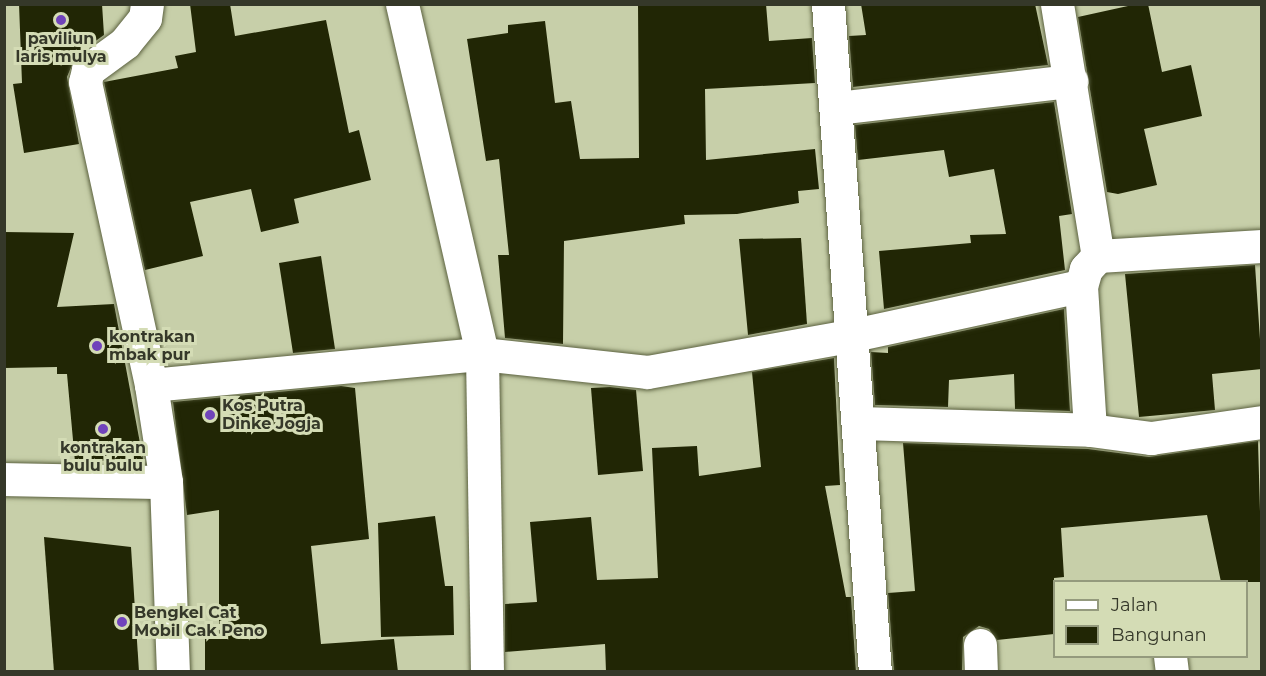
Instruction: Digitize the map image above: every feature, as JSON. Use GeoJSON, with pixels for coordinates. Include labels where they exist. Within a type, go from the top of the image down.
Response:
{"type":"FeatureCollection","features":[{"type":"Feature","properties":{"kind":"street"},"geometry":{"type":"LineString","coordinates":[[147,4],[145,18],[125,43],[88,70],[85,82],[151,386],[166,483],[173,672]]}},
{"type":"Feature","properties":{"kind":"street"},"geometry":{"type":"LineString","coordinates":[[402,4],[482,354],[487,672]]}},
{"type":"Feature","properties":{"kind":"street"},"geometry":{"type":"LineString","coordinates":[[828,4],[854,335],[875,672]]}},
{"type":"Feature","properties":{"kind":"street"},"geometry":{"type":"LineString","coordinates":[[1057,4],[1098,256]]}},
{"type":"Feature","properties":{"kind":"street"},"geometry":{"type":"LineString","coordinates":[[837,108],[1071,81]]}},
{"type":"Feature","properties":{"kind":"street"},"geometry":{"type":"LineString","coordinates":[[1090,430],[1081,286],[1086,269],[1098,256],[1262,246]]}},
{"type":"Feature","properties":{"kind":"street"},"geometry":{"type":"LineString","coordinates":[[151,386],[482,354],[647,372],[854,335],[1081,286]]}},
{"type":"Feature","properties":{"kind":"street"},"geometry":{"type":"LineString","coordinates":[[860,423],[1090,430],[1151,438],[1262,422]]}},
{"type":"Feature","properties":{"kind":"street"},"geometry":{"type":"LineString","coordinates":[[4,479],[166,483]]}},
{"type":"Feature","properties":{"kind":"building"},"geometry":{"type":"Polygon","coordinates":[[[19,4],[102,4],[104,35],[76,55],[67,77],[79,144],[24,153],[13,84],[22,83],[19,4]]]}},
{"type":"Feature","properties":{"kind":"building"},"geometry":{"type":"Polygon","coordinates":[[[190,4],[230,4],[235,36],[326,20],[349,133],[359,130],[371,180],[294,199],[299,223],[261,232],[251,189],[190,202],[203,256],[145,270],[104,82],[178,68],[175,56],[196,52],[190,4]]]}},
{"type":"Feature","properties":{"kind":"building"},"geometry":{"type":"Polygon","coordinates":[[[638,4],[766,4],[769,41],[812,38],[815,83],[705,89],[706,160],[815,149],[819,189],[798,191],[799,203],[737,214],[684,215],[685,224],[564,241],[563,344],[505,338],[498,255],[509,255],[499,159],[486,161],[467,39],[508,33],[508,25],[545,21],[555,103],[571,101],[580,159],[639,158],[638,4]]]}},
{"type":"Feature","properties":{"kind":"building"},"geometry":{"type":"Polygon","coordinates":[[[861,4],[1035,4],[1048,65],[853,87],[849,36],[866,35],[861,4]]]}},
{"type":"Feature","properties":{"kind":"building"},"geometry":{"type":"Polygon","coordinates":[[[1137,4],[1148,4],[1162,72],[1191,65],[1202,116],[1144,129],[1157,185],[1118,194],[1107,192],[1078,17],[1137,4]]]}},
{"type":"Feature","properties":{"kind":"building"},"geometry":{"type":"Polygon","coordinates":[[[1054,102],[1072,214],[1059,216],[1065,270],[884,309],[879,251],[971,243],[970,235],[1006,234],[994,169],[949,177],[944,150],[858,160],[855,125],[1054,102]]]}},
{"type":"Feature","properties":{"kind":"building"},"geometry":{"type":"Polygon","coordinates":[[[4,232],[74,233],[57,307],[114,304],[143,459],[75,462],[67,374],[57,374],[57,367],[4,368],[4,232]]]}},
{"type":"Feature","properties":{"kind":"building"},"geometry":{"type":"Polygon","coordinates":[[[801,238],[807,324],[748,335],[739,239],[801,238]]]}},
{"type":"Feature","properties":{"kind":"building"},"geometry":{"type":"Polygon","coordinates":[[[321,256],[335,349],[293,353],[279,263],[321,256]]]}},
{"type":"Feature","properties":{"kind":"building"},"geometry":{"type":"Polygon","coordinates":[[[1255,265],[1262,369],[1212,374],[1215,410],[1139,417],[1125,274],[1255,265]]]}},
{"type":"Feature","properties":{"kind":"building"},"geometry":{"type":"Polygon","coordinates":[[[1064,309],[1070,411],[1015,409],[1014,374],[949,380],[948,407],[875,405],[871,352],[888,353],[888,347],[1064,309]]]}},
{"type":"Feature","properties":{"kind":"building"},"geometry":{"type":"Polygon","coordinates":[[[834,358],[840,485],[825,486],[846,597],[851,597],[856,672],[606,672],[605,644],[505,652],[505,604],[537,602],[530,522],[591,517],[597,580],[658,578],[652,448],[697,446],[699,476],[761,467],[752,372],[834,358]]]}},
{"type":"Feature","properties":{"kind":"building"},"geometry":{"type":"Polygon","coordinates":[[[341,386],[355,388],[369,539],[311,546],[321,644],[394,639],[398,672],[205,672],[205,634],[219,634],[219,510],[187,515],[173,402],[341,386]]]}},
{"type":"Feature","properties":{"kind":"building"},"geometry":{"type":"Polygon","coordinates":[[[610,387],[636,390],[643,471],[598,475],[591,388],[610,387]]]}},
{"type":"Feature","properties":{"kind":"building"},"geometry":{"type":"Polygon","coordinates":[[[1258,441],[1262,582],[1221,580],[1207,515],[1061,528],[1064,577],[1053,580],[1053,634],[997,640],[989,629],[979,626],[963,637],[962,672],[894,672],[888,593],[915,591],[903,443],[1088,449],[1149,457],[1258,441]]]}},
{"type":"Feature","properties":{"kind":"building"},"geometry":{"type":"Polygon","coordinates":[[[435,516],[445,586],[453,586],[454,635],[381,637],[378,523],[435,516]]]}},
{"type":"Feature","properties":{"kind":"building"},"geometry":{"type":"Polygon","coordinates":[[[44,537],[131,547],[139,672],[54,672],[44,537]]]}},
{"type":"Feature","properties":{"kind":"place","name":"paviliun laris mulya"},"geometry":{"type":"Point","coordinates":[61,20]}},
{"type":"Feature","properties":{"kind":"place","name":"kontrakan mbak pur"},"geometry":{"type":"Point","coordinates":[97,346]}},
{"type":"Feature","properties":{"kind":"place","name":"Kos Putra Dinke Jogja"},"geometry":{"type":"Point","coordinates":[210,415]}},
{"type":"Feature","properties":{"kind":"place","name":"kontrakan bulu bulu"},"geometry":{"type":"Point","coordinates":[103,429]}},
{"type":"Feature","properties":{"kind":"place","name":"Bengkel Cat Mobil Cak Peno"},"geometry":{"type":"Point","coordinates":[122,622]}}]}
